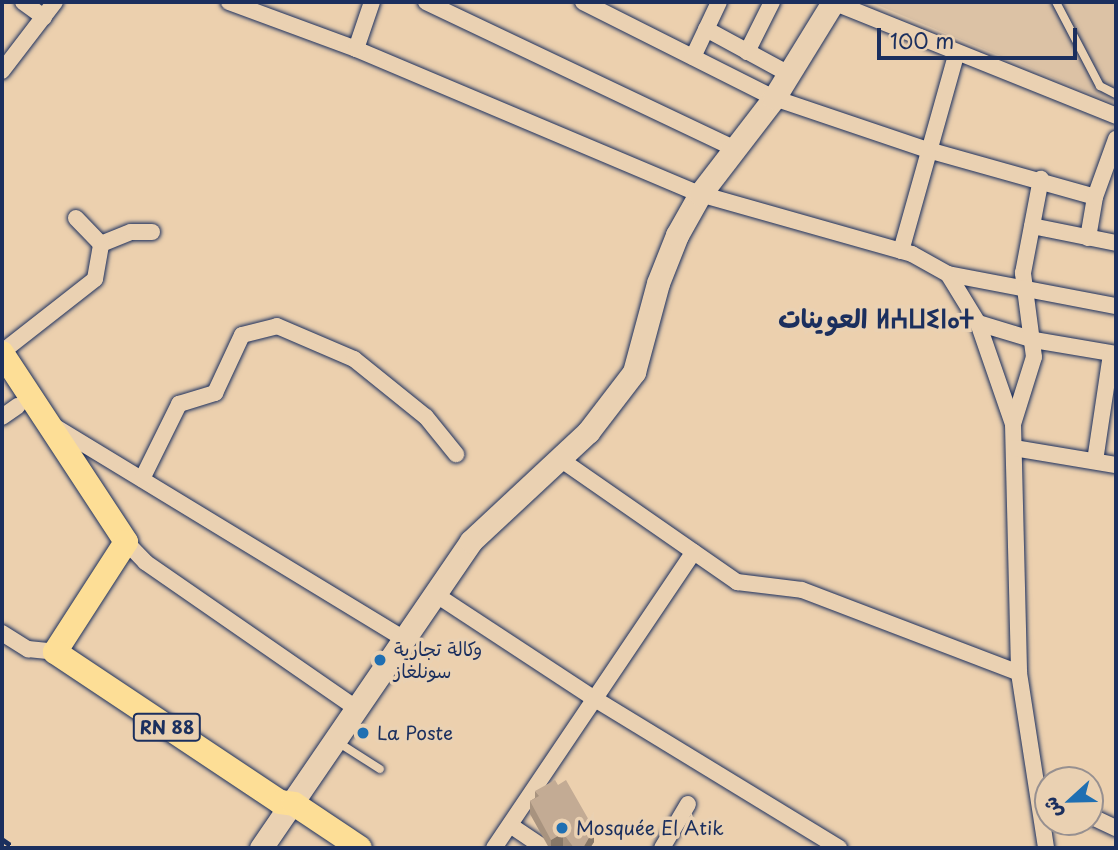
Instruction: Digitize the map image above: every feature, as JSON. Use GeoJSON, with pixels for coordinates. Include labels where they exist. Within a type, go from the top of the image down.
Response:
{"type":"FeatureCollection","features":[{"type":"Feature","properties":{"kind":"main road"},"geometry":{"type":"LineString","coordinates":[[2,352],[122,549]]}},
{"type":"Feature","properties":{"kind":"main road"},"geometry":{"type":"LineString","coordinates":[[2,381],[10,411],[122,549]]}},
{"type":"Feature","properties":{"kind":"main road"},"geometry":{"type":"LineString","coordinates":[[55,652],[122,549]]}},
{"type":"Feature","properties":{"kind":"main road","name":"RN 88"},"geometry":{"type":"LineString","coordinates":[[55,652],[287,807],[360,848]]}},
{"type":"Feature","properties":{"kind":"main road","name":"RN 88"},"geometry":{"type":"LineString","coordinates":[[287,807],[335,848]]}},
{"type":"Feature","properties":{"kind":"street"},"geometry":{"type":"LineString","coordinates":[[23,2],[44,17]]}},
{"type":"Feature","properties":{"kind":"street"},"geometry":{"type":"LineString","coordinates":[[2,71],[55,2]]}},
{"type":"Feature","properties":{"kind":"street"},"geometry":{"type":"LineString","coordinates":[[356,49],[372,2]]}},
{"type":"Feature","properties":{"kind":"street"},"geometry":{"type":"LineString","coordinates":[[426,2],[735,149]]}},
{"type":"Feature","properties":{"kind":"street"},"geometry":{"type":"LineString","coordinates":[[583,2],[774,98],[929,150],[1095,197]]}},
{"type":"Feature","properties":{"kind":"street"},"geometry":{"type":"LineString","coordinates":[[693,57],[719,2]]}},
{"type":"Feature","properties":{"kind":"street"},"geometry":{"type":"LineString","coordinates":[[747,52],[772,2]]}},
{"type":"Feature","properties":{"kind":"street"},"geometry":{"type":"LineString","coordinates":[[261,848],[287,807],[438,596],[471,541],[588,432],[634,372],[658,283],[700,194],[774,98],[833,2],[956,55],[1116,116]]}},
{"type":"Feature","properties":{"kind":"street"},"geometry":{"type":"LineString","coordinates":[[235,3],[356,49],[700,194],[901,251],[948,274],[1116,306]]}},
{"type":"Feature","properties":{"kind":"street"},"geometry":{"type":"LineString","coordinates":[[706,30],[789,74]]}},
{"type":"Feature","properties":{"kind":"street"},"geometry":{"type":"LineString","coordinates":[[901,251],[956,55]]}},
{"type":"Feature","properties":{"kind":"street"},"geometry":{"type":"LineString","coordinates":[[1088,238],[1095,197],[1116,139]]}},
{"type":"Feature","properties":{"kind":"street"},"geometry":{"type":"LineString","coordinates":[[1038,766],[1019,673],[1013,424],[1034,340],[1023,273],[1041,180]]}},
{"type":"Feature","properties":{"kind":"street"},"geometry":{"type":"LineString","coordinates":[[76,218],[101,244]]}},
{"type":"Feature","properties":{"kind":"street"},"geometry":{"type":"LineString","coordinates":[[1032,226],[1116,243]]}},
{"type":"Feature","properties":{"kind":"street"},"geometry":{"type":"LineString","coordinates":[[101,244],[131,232],[152,232]]}},
{"type":"Feature","properties":{"kind":"street"},"geometry":{"type":"LineString","coordinates":[[2,352],[95,279],[101,244]]}},
{"type":"Feature","properties":{"kind":"street"},"geometry":{"type":"LineString","coordinates":[[948,274],[978,323],[1013,424]]}},
{"type":"Feature","properties":{"kind":"street"},"geometry":{"type":"LineString","coordinates":[[978,323],[1034,340],[1114,354],[1095,461]]}},
{"type":"Feature","properties":{"kind":"street"},"geometry":{"type":"LineString","coordinates":[[142,480],[180,404],[215,393],[242,335],[277,326],[354,359],[426,417],[456,454]]}},
{"type":"Feature","properties":{"kind":"street"},"geometry":{"type":"LineString","coordinates":[[46,421],[406,640]]}},
{"type":"Feature","properties":{"kind":"street"},"geometry":{"type":"LineString","coordinates":[[1014,448],[1116,465]]}},
{"type":"Feature","properties":{"kind":"street"},"geometry":{"type":"LineString","coordinates":[[559,459],[737,582],[802,590],[1019,673]]}},
{"type":"Feature","properties":{"kind":"street"},"geometry":{"type":"LineString","coordinates":[[122,549],[145,562],[358,709]]}},
{"type":"Feature","properties":{"kind":"street"},"geometry":{"type":"LineString","coordinates":[[494,848],[694,552]]}},
{"type":"Feature","properties":{"kind":"street"},"geometry":{"type":"LineString","coordinates":[[438,596],[595,699],[839,848]]}},
{"type":"Feature","properties":{"kind":"street"},"geometry":{"type":"LineString","coordinates":[[2,633],[28,649],[55,652]]}},
{"type":"Feature","properties":{"kind":"street"},"geometry":{"type":"LineString","coordinates":[[662,848],[688,804]]}},
{"type":"Feature","properties":{"kind":"street"},"geometry":{"type":"LineString","coordinates":[[510,825],[544,848]]}},
{"type":"Feature","properties":{"kind":"lane"},"geometry":{"type":"LineString","coordinates":[[1056,2],[1100,86],[1116,93]]}},
{"type":"Feature","properties":{"kind":"lane"},"geometry":{"type":"LineString","coordinates":[[336,741],[380,769]]}},
{"type":"Feature","properties":{"kind":"shaded area"},"geometry":{"type":"Polygon","coordinates":[[[870,2],[1116,2],[1116,104],[870,2]]]}},
{"type":"Feature","properties":{"kind":"building","name":"Mosquée El Atik"},"geometry":{"type":"Polygon","coordinates":[[[555,780],[558,785],[566,780],[594,829],[583,848],[574,848],[563,833],[551,840],[530,801],[539,796],[535,791],[555,780]]]}},
{"type":"Feature","properties":{"kind":"railway"},"geometry":{"type":"LineString","coordinates":[[2,839],[15,848]]}},
{"type":"Feature","properties":{"kind":"place","name":"وكالة تجارية سونلغاز"},"geometry":{"type":"Point","coordinates":[380,660]}},
{"type":"Feature","properties":{"kind":"place","name":"La Poste"},"geometry":{"type":"Point","coordinates":[363,733]}},
{"type":"Feature","properties":{"kind":"place","name":"Mosquée El Atik"},"geometry":{"type":"Point","coordinates":[562,828]}},
{"type":"Feature","properties":{"kind":"district","name":"العوينات ⵍⵄⵡⵉⵏⴰⵜ"},"geometry":{"type":"Point","coordinates":[876,318]}}]}
